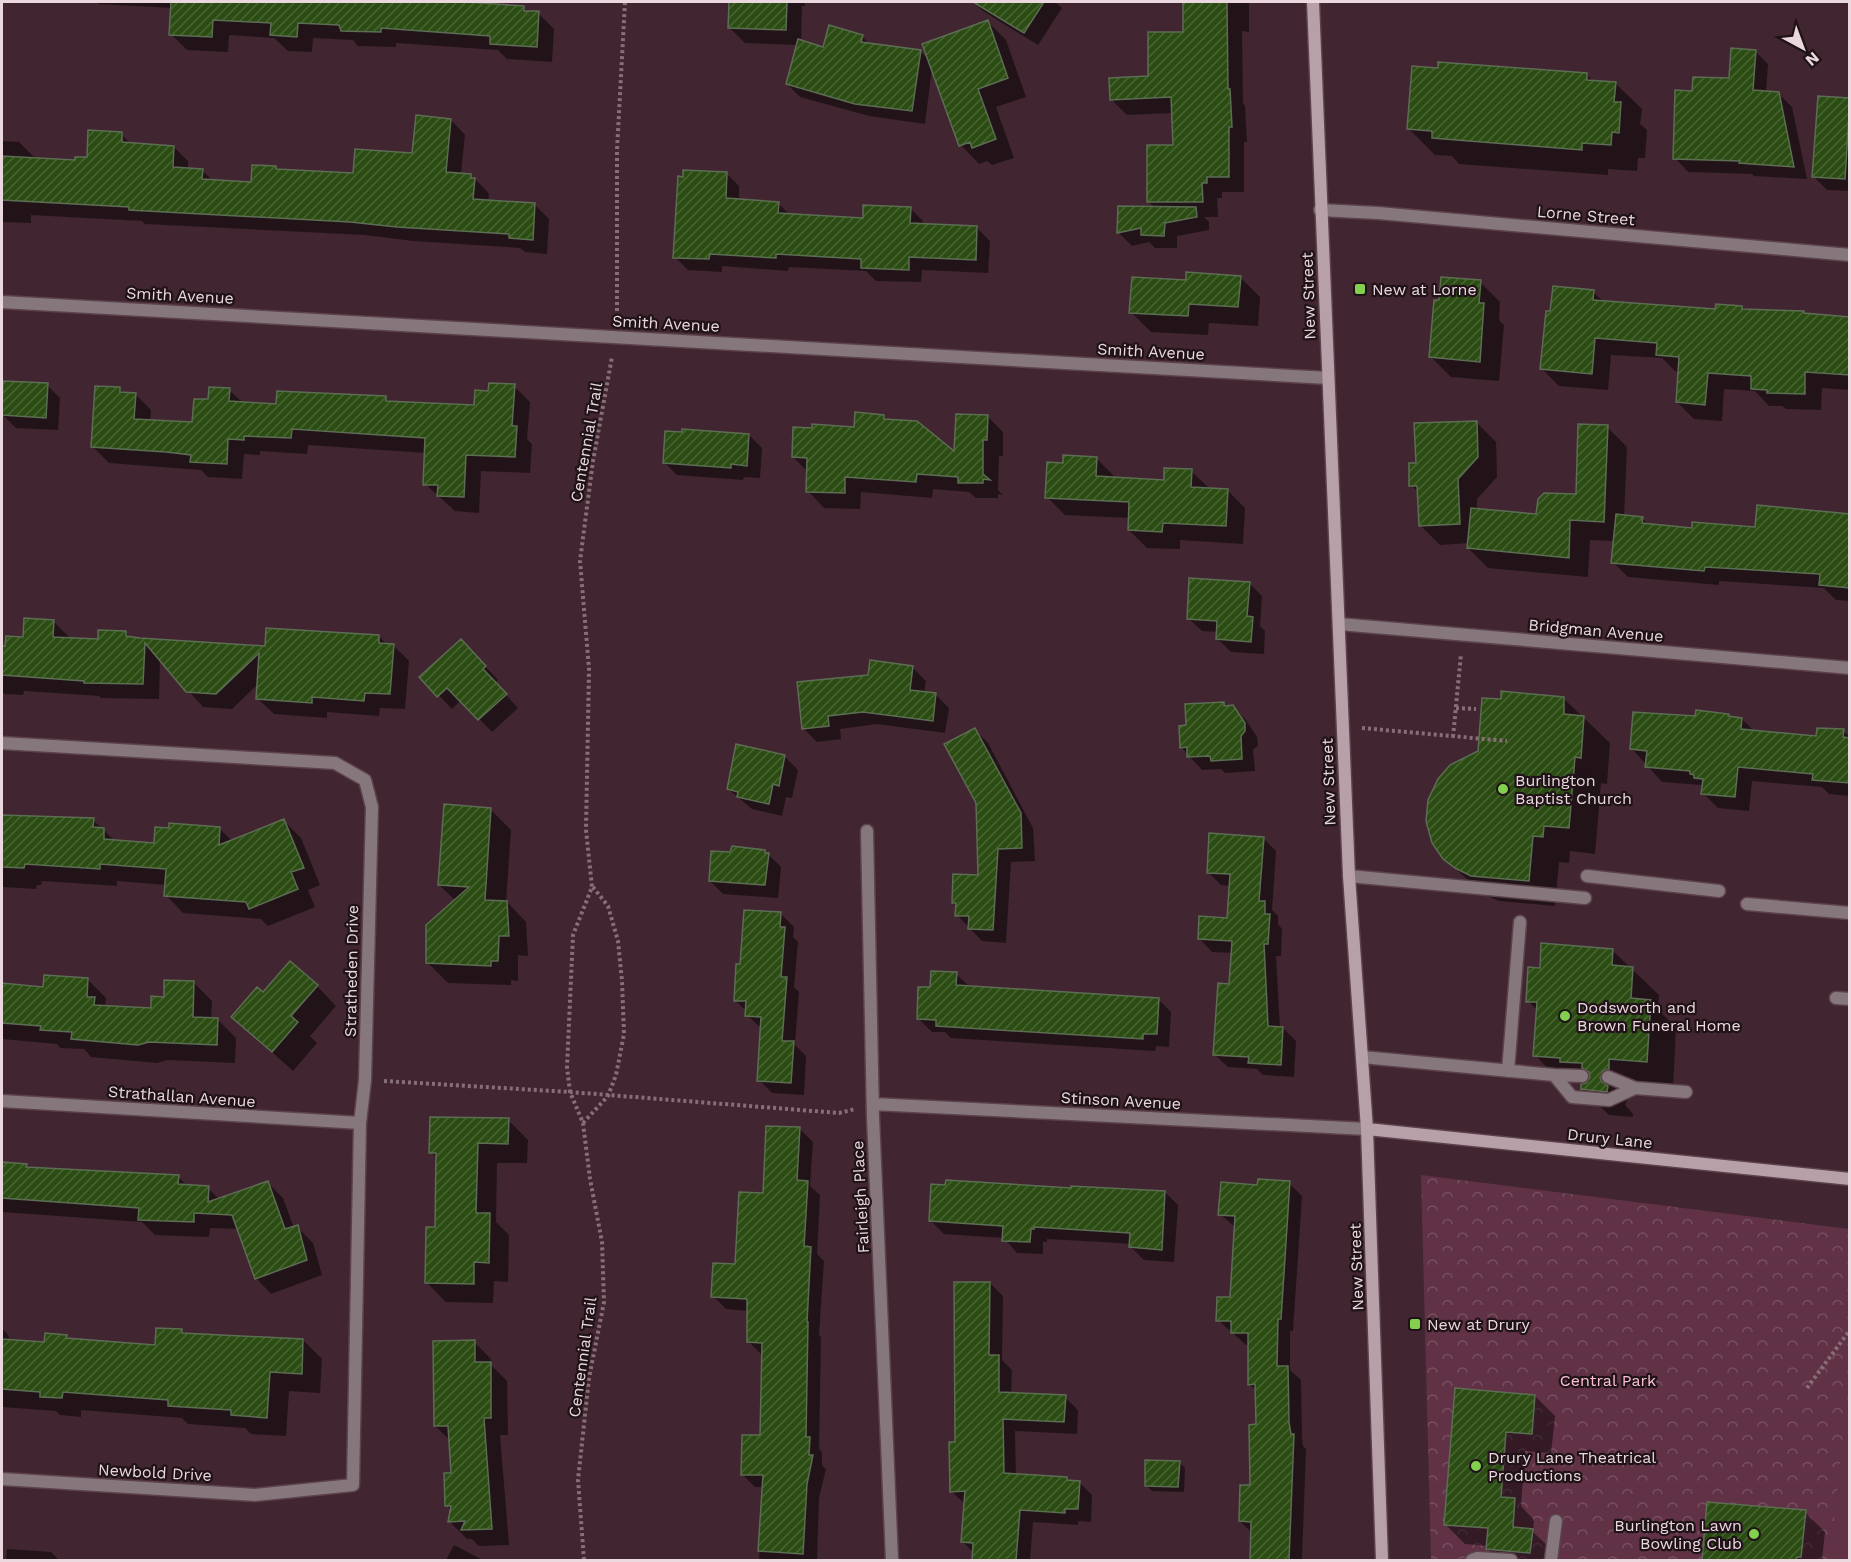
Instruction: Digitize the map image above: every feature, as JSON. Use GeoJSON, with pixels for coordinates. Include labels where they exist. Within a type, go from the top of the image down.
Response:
{"type":"FeatureCollection","features":[{"type":"Feature","properties":{"kind":"main road","name":"New Street"},"geometry":{"type":"LineString","coordinates":[[1312,2],[1348,876],[1367,1129],[1382,1560]]}},
{"type":"Feature","properties":{"kind":"main road","name":"Drury Lane"},"geometry":{"type":"LineString","coordinates":[[1367,1129],[1850,1179]]}},
{"type":"Feature","properties":{"kind":"street","name":"Lorne Street"},"geometry":{"type":"LineString","coordinates":[[1320,210],[1378,213],[1850,255]]}},
{"type":"Feature","properties":{"kind":"street","name":"Smith Avenue"},"geometry":{"type":"LineString","coordinates":[[2,302],[1328,378]]}},
{"type":"Feature","properties":{"kind":"street","name":"Bridgman Avenue"},"geometry":{"type":"LineString","coordinates":[[1339,624],[1850,668]]}},
{"type":"Feature","properties":{"kind":"street","name":"Stratheden Drive"},"geometry":{"type":"LineString","coordinates":[[2,743],[335,764],[365,780],[372,807],[365,1080],[360,1124],[353,1485],[306,1490]]}},
{"type":"Feature","properties":{"kind":"street","name":"Fairleigh Place"},"geometry":{"type":"LineString","coordinates":[[867,831],[873,1104],[892,1560]]}},
{"type":"Feature","properties":{"kind":"street"},"geometry":{"type":"LineString","coordinates":[[1348,876],[1585,898]]}},
{"type":"Feature","properties":{"kind":"street"},"geometry":{"type":"LineString","coordinates":[[1587,876],[1719,891]]}},
{"type":"Feature","properties":{"kind":"street"},"geometry":{"type":"LineString","coordinates":[[1748,904],[1850,913]]}},
{"type":"Feature","properties":{"kind":"street"},"geometry":{"type":"LineString","coordinates":[[1508,1071],[1520,922]]}},
{"type":"Feature","properties":{"kind":"street"},"geometry":{"type":"LineString","coordinates":[[1836,998],[1850,999]]}},
{"type":"Feature","properties":{"kind":"street"},"geometry":{"type":"LineString","coordinates":[[1362,1057],[1582,1076]]}},
{"type":"Feature","properties":{"kind":"street"},"geometry":{"type":"LineString","coordinates":[[1554,1075],[1572,1097],[1609,1100],[1635,1088]]}},
{"type":"Feature","properties":{"kind":"street"},"geometry":{"type":"LineString","coordinates":[[1608,1077],[1635,1088],[1686,1092]]}},
{"type":"Feature","properties":{"kind":"street","name":"Strathallan Avenue"},"geometry":{"type":"LineString","coordinates":[[2,1101],[360,1124]]}},
{"type":"Feature","properties":{"kind":"street","name":"Stinson Avenue"},"geometry":{"type":"LineString","coordinates":[[873,1104],[1367,1129]]}},
{"type":"Feature","properties":{"kind":"street","name":"Newbold Drive"},"geometry":{"type":"LineString","coordinates":[[2,1479],[255,1495],[306,1490]]}},
{"type":"Feature","properties":{"kind":"street"},"geometry":{"type":"LineString","coordinates":[[1551,1560],[1556,1521]]}},
{"type":"Feature","properties":{"kind":"street"},"geometry":{"type":"LineString","coordinates":[[1472,1560],[1477,1558],[1511,1560]]}},
{"type":"Feature","properties":{"kind":"path","name":"Centennial Trail"},"geometry":{"type":"LineString","coordinates":[[584,1560],[578,1480],[589,1378],[604,1302],[602,1242],[590,1179],[583,1123],[570,1092],[567,1067],[573,935],[592,887],[586,830],[589,669],[580,561],[593,461],[616,336],[618,304],[617,150],[625,2]]}},
{"type":"Feature","properties":{"kind":"path"},"geometry":{"type":"LineString","coordinates":[[1453,736],[1463,635]]}},
{"type":"Feature","properties":{"kind":"path"},"geometry":{"type":"LineString","coordinates":[[1456,708],[1476,709]]}},
{"type":"Feature","properties":{"kind":"path"},"geometry":{"type":"LineString","coordinates":[[1343,727],[1508,741]]}},
{"type":"Feature","properties":{"kind":"path"},"geometry":{"type":"LineString","coordinates":[[583,1123],[608,1096],[616,1075],[624,1034],[618,941],[608,906],[592,887]]}},
{"type":"Feature","properties":{"kind":"path"},"geometry":{"type":"LineString","coordinates":[[365,1080],[570,1092],[839,1113],[873,1104]]}},
{"type":"Feature","properties":{"kind":"path"},"geometry":{"type":"LineString","coordinates":[[1807,1388],[1850,1330]]}},
{"type":"Feature","properties":{"kind":"green space","name":"Central Park"},"geometry":{"type":"Polygon","coordinates":[[[1421,1175],[1849,1229],[1849,1560],[1431,1560],[1421,1175]]]}},
{"type":"Feature","properties":{"kind":"green space"},"geometry":{"type":"Polygon","coordinates":[[[1846,1408],[1850,1409],[1849,1560],[1830,1560],[1846,1408]]]}},
{"type":"Feature","properties":{"kind":"building"},"geometry":{"type":"Polygon","coordinates":[[[171,2],[467,2],[524,6],[524,11],[539,11],[537,47],[490,44],[490,36],[381,28],[381,32],[341,31],[339,25],[298,23],[297,37],[270,35],[271,23],[213,20],[212,37],[169,35],[171,2]]]}},
{"type":"Feature","properties":{"kind":"building"},"geometry":{"type":"Polygon","coordinates":[[[729,2],[787,2],[786,30],[728,28],[729,2]]]}},
{"type":"Feature","properties":{"kind":"building"},"geometry":{"type":"Polygon","coordinates":[[[973,2],[1044,2],[1024,33],[973,2]]]}},
{"type":"Feature","properties":{"kind":"building"},"geometry":{"type":"Polygon","coordinates":[[[1183,2],[1227,2],[1228,89],[1230,89],[1232,127],[1229,127],[1229,177],[1207,177],[1207,183],[1202,183],[1203,202],[1147,202],[1147,145],[1173,145],[1171,97],[1110,100],[1109,78],[1148,76],[1148,32],[1183,32],[1183,2]]]}},
{"type":"Feature","properties":{"kind":"building"},"geometry":{"type":"Polygon","coordinates":[[[988,20],[1008,78],[978,89],[996,139],[972,148],[970,142],[959,146],[922,44],[988,20]]]}},
{"type":"Feature","properties":{"kind":"building"},"geometry":{"type":"Polygon","coordinates":[[[829,25],[863,35],[861,42],[921,50],[912,111],[855,104],[786,84],[798,39],[823,47],[829,25]]]}},
{"type":"Feature","properties":{"kind":"building"},"geometry":{"type":"Polygon","coordinates":[[[1731,48],[1756,50],[1753,90],[1779,92],[1794,167],[1739,163],[1740,161],[1673,159],[1675,90],[1692,91],[1693,77],[1729,78],[1731,48]]]}},
{"type":"Feature","properties":{"kind":"building"},"geometry":{"type":"Polygon","coordinates":[[[1438,62],[1587,73],[1587,80],[1616,82],[1614,102],[1621,102],[1619,133],[1612,132],[1611,145],[1582,143],[1582,150],[1432,138],[1432,131],[1407,129],[1412,66],[1438,68],[1438,62]]]}},
{"type":"Feature","properties":{"kind":"building"},"geometry":{"type":"Polygon","coordinates":[[[1818,96],[1850,98],[1845,179],[1812,177],[1818,96]]]}},
{"type":"Feature","properties":{"kind":"building"},"geometry":{"type":"Polygon","coordinates":[[[416,115],[451,119],[446,172],[471,174],[471,178],[475,178],[473,199],[535,203],[533,240],[509,238],[509,234],[350,222],[129,210],[129,207],[2,200],[2,156],[75,160],[75,157],[87,157],[88,130],[122,132],[122,142],[174,146],[173,167],[203,169],[202,179],[251,182],[252,165],[276,166],[276,169],[353,173],[355,149],[412,153],[416,115]]]}},
{"type":"Feature","properties":{"kind":"building"},"geometry":{"type":"Polygon","coordinates":[[[683,170],[727,172],[726,198],[779,202],[778,213],[863,218],[863,205],[911,207],[910,223],[977,226],[976,260],[909,257],[909,270],[861,268],[861,259],[776,254],[776,258],[710,254],[709,259],[673,258],[678,176],[683,177],[683,170]]]}},
{"type":"Feature","properties":{"kind":"building"},"geometry":{"type":"Polygon","coordinates":[[[1118,206],[1196,207],[1197,217],[1165,223],[1164,236],[1141,235],[1141,228],[1117,233],[1118,206]]]}},
{"type":"Feature","properties":{"kind":"building"},"geometry":{"type":"Polygon","coordinates":[[[1186,272],[1241,276],[1238,307],[1189,304],[1188,316],[1129,313],[1132,277],[1186,280],[1186,272]]]}},
{"type":"Feature","properties":{"kind":"building"},"geometry":{"type":"Polygon","coordinates":[[[1441,277],[1481,280],[1479,303],[1484,303],[1480,362],[1429,357],[1434,300],[1439,300],[1441,277]]]}},
{"type":"Feature","properties":{"kind":"building"},"geometry":{"type":"Polygon","coordinates":[[[1553,286],[1594,290],[1593,300],[1715,309],[1716,304],[1742,306],[1742,309],[1804,311],[1804,313],[1850,317],[1850,375],[1805,372],[1805,394],[1767,393],[1767,390],[1751,389],[1751,376],[1708,373],[1705,405],[1676,402],[1679,357],[1656,355],[1657,343],[1595,338],[1592,374],[1540,369],[1546,311],[1550,311],[1553,286]]]}},
{"type":"Feature","properties":{"kind":"building"},"geometry":{"type":"Polygon","coordinates":[[[3,381],[48,383],[46,418],[2,415],[3,381]]]}},
{"type":"Feature","properties":{"kind":"building"},"geometry":{"type":"Polygon","coordinates":[[[489,383],[515,384],[512,426],[517,426],[515,457],[466,455],[464,497],[437,496],[438,485],[423,485],[425,438],[292,429],[291,438],[244,436],[244,440],[228,439],[227,464],[190,462],[191,455],[91,447],[95,386],[120,387],[120,392],[136,393],[134,419],[192,422],[194,399],[208,399],[209,387],[230,388],[229,401],[276,404],[277,391],[386,396],[386,401],[474,405],[475,390],[488,391],[489,383]]]}},
{"type":"Feature","properties":{"kind":"building"},"geometry":{"type":"Polygon","coordinates":[[[855,412],[884,415],[884,419],[917,421],[954,451],[956,414],[988,415],[987,440],[983,440],[983,474],[990,480],[983,479],[983,483],[958,483],[958,477],[917,474],[916,482],[845,477],[845,493],[806,492],[807,458],[792,457],[793,427],[812,428],[812,424],[854,427],[855,412]]]}},
{"type":"Feature","properties":{"kind":"building"},"geometry":{"type":"Polygon","coordinates":[[[1477,421],[1478,457],[1458,479],[1460,524],[1419,526],[1417,486],[1409,486],[1409,463],[1416,463],[1414,423],[1477,421]]]}},
{"type":"Feature","properties":{"kind":"building"},"geometry":{"type":"Polygon","coordinates":[[[1578,424],[1608,425],[1604,522],[1570,520],[1569,558],[1467,548],[1471,508],[1536,514],[1538,499],[1544,493],[1576,494],[1578,424]]]}},
{"type":"Feature","properties":{"kind":"building"},"geometry":{"type":"Polygon","coordinates":[[[682,429],[749,434],[747,466],[731,464],[731,468],[663,463],[665,431],[682,432],[682,429]]]}},
{"type":"Feature","properties":{"kind":"building"},"geometry":{"type":"Polygon","coordinates":[[[1063,455],[1097,457],[1096,476],[1164,480],[1164,468],[1192,469],[1191,487],[1228,489],[1226,526],[1163,523],[1162,532],[1128,530],[1129,502],[1045,498],[1047,462],[1063,463],[1063,455]]]}},
{"type":"Feature","properties":{"kind":"building"},"geometry":{"type":"Polygon","coordinates":[[[1757,505],[1850,514],[1850,588],[1819,585],[1820,574],[1705,567],[1704,571],[1611,563],[1616,514],[1643,517],[1642,523],[1692,528],[1692,522],[1755,527],[1757,505]]]}},
{"type":"Feature","properties":{"kind":"building"},"geometry":{"type":"Polygon","coordinates":[[[1189,578],[1250,582],[1247,616],[1253,617],[1251,642],[1216,639],[1217,621],[1187,619],[1189,578]]]}},
{"type":"Feature","properties":{"kind":"building"},"geometry":{"type":"Polygon","coordinates":[[[24,618],[54,620],[53,637],[98,639],[98,630],[126,631],[126,636],[140,638],[265,646],[266,628],[379,635],[379,643],[394,644],[390,694],[365,693],[364,701],[312,697],[312,703],[256,699],[259,653],[216,694],[186,692],[145,643],[143,684],[84,683],[84,681],[2,675],[2,646],[5,646],[6,636],[23,637],[24,618]]]}},
{"type":"Feature","properties":{"kind":"building"},"geometry":{"type":"Polygon","coordinates":[[[461,639],[486,666],[483,669],[507,694],[478,720],[447,688],[437,697],[419,677],[461,639]]]}},
{"type":"Feature","properties":{"kind":"building"},"geometry":{"type":"Polygon","coordinates":[[[870,660],[913,666],[910,690],[936,693],[933,721],[863,712],[828,716],[829,726],[802,729],[797,682],[868,675],[870,660]]]}},
{"type":"Feature","properties":{"kind":"building","name":"Burlington Baptist Church"},"geometry":{"type":"Polygon","coordinates":[[[1501,691],[1564,697],[1564,714],[1584,716],[1581,758],[1575,757],[1569,828],[1544,826],[1543,837],[1533,836],[1529,881],[1471,876],[1455,868],[1443,859],[1432,843],[1426,821],[1428,800],[1438,779],[1450,765],[1478,751],[1482,698],[1501,699],[1501,691]]]}},
{"type":"Feature","properties":{"kind":"building"},"geometry":{"type":"Polygon","coordinates":[[[1224,702],[1224,706],[1233,705],[1245,723],[1245,731],[1241,736],[1242,759],[1211,761],[1210,756],[1187,757],[1187,747],[1180,748],[1179,726],[1186,725],[1185,704],[1224,702]]]}},
{"type":"Feature","properties":{"kind":"building"},"geometry":{"type":"Polygon","coordinates":[[[1696,710],[1742,718],[1741,729],[1816,736],[1817,728],[1844,729],[1843,737],[1850,738],[1850,783],[1812,780],[1813,774],[1738,767],[1735,797],[1701,794],[1703,779],[1694,778],[1690,771],[1645,767],[1647,751],[1630,749],[1633,712],[1695,716],[1696,710]]]}},
{"type":"Feature","properties":{"kind":"building"},"geometry":{"type":"Polygon","coordinates":[[[975,728],[1021,813],[1022,848],[998,849],[993,930],[968,929],[969,916],[955,916],[956,903],[952,903],[953,874],[978,875],[976,803],[944,744],[975,728]]]}},
{"type":"Feature","properties":{"kind":"building"},"geometry":{"type":"Polygon","coordinates":[[[736,744],[785,755],[779,786],[773,784],[769,804],[737,797],[738,792],[727,789],[736,744]]]}},
{"type":"Feature","properties":{"kind":"building"},"geometry":{"type":"Polygon","coordinates":[[[444,804],[491,808],[485,900],[507,901],[509,936],[499,936],[498,961],[491,961],[491,966],[426,963],[426,925],[469,887],[438,885],[444,804]]]}},
{"type":"Feature","properties":{"kind":"building"},"geometry":{"type":"Polygon","coordinates":[[[2,815],[94,818],[93,827],[104,828],[104,839],[154,843],[155,827],[169,828],[169,823],[220,827],[219,845],[284,819],[304,868],[291,872],[298,889],[249,909],[246,902],[164,896],[166,869],[100,864],[100,869],[25,864],[24,868],[2,867],[2,815]]]}},
{"type":"Feature","properties":{"kind":"building"},"geometry":{"type":"Polygon","coordinates":[[[1209,833],[1264,837],[1259,901],[1265,901],[1265,914],[1270,914],[1268,944],[1264,944],[1268,1026],[1283,1027],[1281,1065],[1248,1063],[1249,1057],[1213,1055],[1218,983],[1229,984],[1232,941],[1198,939],[1199,916],[1227,918],[1230,874],[1207,873],[1209,833]]]}},
{"type":"Feature","properties":{"kind":"building"},"geometry":{"type":"Polygon","coordinates":[[[732,846],[765,850],[765,853],[769,853],[765,885],[709,881],[711,851],[730,852],[732,846]]]}},
{"type":"Feature","properties":{"kind":"building"},"geometry":{"type":"Polygon","coordinates":[[[744,910],[781,912],[780,927],[785,927],[781,977],[787,977],[782,1041],[794,1041],[791,1083],[757,1081],[761,1017],[745,1016],[746,1001],[734,1001],[736,964],[740,964],[744,910]]]}},
{"type":"Feature","properties":{"kind":"building","name":"Dodsworth and Brown Funeral Home"},"geometry":{"type":"Polygon","coordinates":[[[1541,943],[1613,949],[1612,965],[1633,967],[1631,998],[1651,1000],[1647,1062],[1609,1059],[1609,1069],[1603,1071],[1600,1078],[1608,1086],[1607,1092],[1581,1089],[1581,1084],[1586,1083],[1590,1077],[1589,1072],[1582,1068],[1582,1063],[1560,1062],[1560,1058],[1533,1056],[1537,1002],[1526,1002],[1528,967],[1540,968],[1541,943]]]}},
{"type":"Feature","properties":{"kind":"building"},"geometry":{"type":"Polygon","coordinates":[[[290,961],[318,985],[291,1016],[298,1022],[272,1052],[231,1017],[257,987],[263,992],[290,961]]]}},
{"type":"Feature","properties":{"kind":"building"},"geometry":{"type":"Polygon","coordinates":[[[931,971],[957,972],[956,985],[1159,998],[1157,1034],[1143,1034],[1143,1039],[936,1026],[936,1020],[917,1019],[918,987],[930,987],[931,971]]]}},
{"type":"Feature","properties":{"kind":"building"},"geometry":{"type":"Polygon","coordinates":[[[44,975],[88,978],[87,997],[95,997],[94,1005],[151,1008],[151,996],[164,997],[164,980],[194,981],[193,1017],[218,1018],[217,1045],[149,1042],[138,1045],[71,1039],[72,1032],[40,1030],[41,1026],[2,1023],[2,983],[43,987],[44,975]]]}},
{"type":"Feature","properties":{"kind":"building"},"geometry":{"type":"Polygon","coordinates":[[[430,1117],[509,1118],[508,1144],[478,1143],[476,1213],[490,1213],[489,1263],[474,1262],[474,1284],[425,1283],[426,1227],[435,1227],[436,1153],[429,1153],[430,1117]]]}},
{"type":"Feature","properties":{"kind":"building"},"geometry":{"type":"Polygon","coordinates":[[[766,1126],[800,1127],[797,1180],[808,1181],[804,1246],[811,1247],[807,1322],[806,1437],[810,1437],[809,1455],[813,1455],[807,1484],[803,1554],[758,1551],[763,1475],[741,1475],[742,1435],[760,1435],[762,1343],[747,1342],[747,1299],[711,1297],[713,1263],[735,1264],[739,1192],[763,1193],[766,1126]]]}},
{"type":"Feature","properties":{"kind":"building"},"geometry":{"type":"Polygon","coordinates":[[[2,1162],[27,1164],[26,1167],[179,1175],[178,1184],[209,1186],[208,1202],[268,1181],[285,1229],[298,1225],[307,1260],[255,1279],[232,1215],[194,1213],[194,1222],[138,1220],[139,1208],[2,1198],[2,1162]]]}},
{"type":"Feature","properties":{"kind":"building"},"geometry":{"type":"Polygon","coordinates":[[[1258,1179],[1290,1181],[1281,1319],[1278,1319],[1277,1366],[1288,1366],[1289,1423],[1291,1434],[1294,1434],[1289,1560],[1250,1560],[1251,1522],[1239,1521],[1240,1485],[1250,1485],[1249,1425],[1256,1424],[1255,1384],[1248,1385],[1248,1333],[1231,1333],[1231,1321],[1216,1321],[1217,1297],[1230,1297],[1235,1216],[1218,1215],[1221,1182],[1257,1185],[1258,1179]]]}},
{"type":"Feature","properties":{"kind":"building"},"geometry":{"type":"Polygon","coordinates":[[[946,1180],[1165,1191],[1162,1250],[1129,1247],[1130,1233],[1034,1227],[1031,1229],[1030,1242],[1002,1241],[1003,1226],[929,1221],[931,1184],[945,1185],[946,1180]]]}},
{"type":"Feature","properties":{"kind":"building"},"geometry":{"type":"Polygon","coordinates":[[[954,1282],[990,1282],[989,1355],[999,1355],[999,1392],[1066,1395],[1064,1422],[1003,1419],[1004,1473],[1067,1477],[1067,1480],[1080,1481],[1078,1509],[1065,1509],[1065,1513],[1020,1510],[1016,1560],[972,1560],[973,1543],[961,1542],[965,1491],[950,1492],[949,1442],[955,1442],[954,1282]]]}},
{"type":"Feature","properties":{"kind":"building"},"geometry":{"type":"Polygon","coordinates":[[[156,1328],[182,1329],[182,1333],[303,1339],[302,1374],[270,1372],[267,1418],[231,1415],[231,1410],[168,1406],[168,1400],[63,1392],[62,1398],[40,1397],[40,1392],[2,1389],[2,1339],[44,1342],[45,1333],[67,1335],[66,1338],[155,1345],[156,1328]]]}},
{"type":"Feature","properties":{"kind":"building"},"geometry":{"type":"Polygon","coordinates":[[[475,1340],[475,1362],[491,1362],[491,1418],[484,1418],[492,1529],[461,1530],[465,1521],[448,1522],[451,1506],[445,1506],[444,1473],[451,1473],[448,1426],[434,1426],[433,1341],[475,1340]]]}},
{"type":"Feature","properties":{"kind":"building","name":"Drury Lane Theatrical Productions"},"geometry":{"type":"Polygon","coordinates":[[[1455,1388],[1535,1395],[1532,1434],[1506,1432],[1501,1497],[1515,1498],[1513,1527],[1533,1529],[1530,1553],[1486,1549],[1488,1528],[1444,1525],[1455,1388]]]}},
{"type":"Feature","properties":{"kind":"building"},"geometry":{"type":"Polygon","coordinates":[[[1145,1460],[1180,1461],[1178,1487],[1145,1486],[1145,1460]]]}},
{"type":"Feature","properties":{"kind":"building","name":"Burlington Lawn Bowling Club"},"geometry":{"type":"Polygon","coordinates":[[[1707,1502],[1806,1510],[1801,1557],[1797,1557],[1796,1560],[1702,1560],[1707,1502]]]}},
{"type":"Feature","properties":{"kind":"place","name":"New at Lorne"},"geometry":{"type":"Point","coordinates":[1360,289]}},
{"type":"Feature","properties":{"kind":"place","name":"Burlington Baptist Church"},"geometry":{"type":"Point","coordinates":[1503,789]}},
{"type":"Feature","properties":{"kind":"place","name":"Dodsworth and Brown Funeral Home"},"geometry":{"type":"Point","coordinates":[1565,1016]}},
{"type":"Feature","properties":{"kind":"place","name":"New at Drury"},"geometry":{"type":"Point","coordinates":[1415,1324]}},
{"type":"Feature","properties":{"kind":"place","name":"Drury Lane Theatrical Productions"},"geometry":{"type":"Point","coordinates":[1476,1466]}},
{"type":"Feature","properties":{"kind":"place","name":"Burlington Lawn Bowling Club"},"geometry":{"type":"Point","coordinates":[1754,1534]}}]}
